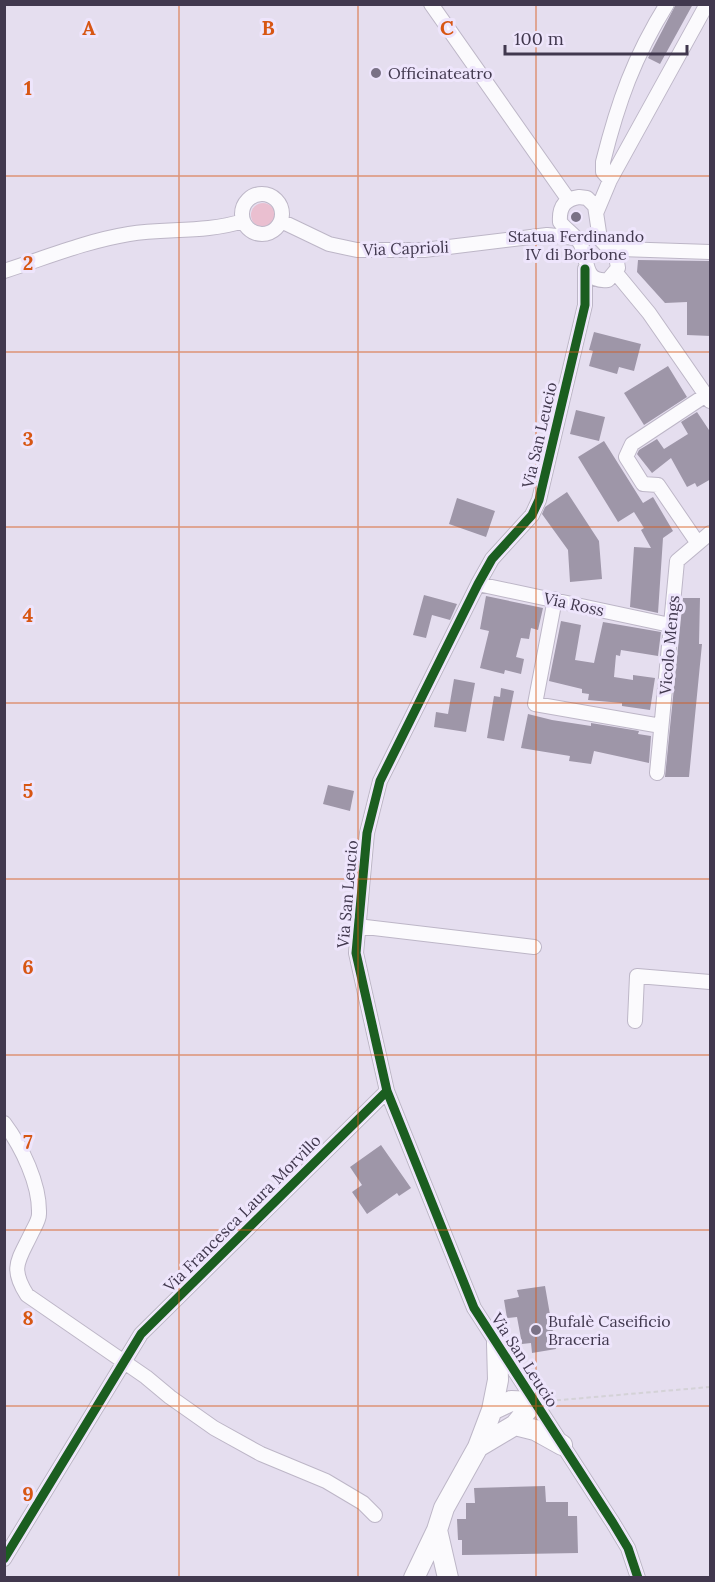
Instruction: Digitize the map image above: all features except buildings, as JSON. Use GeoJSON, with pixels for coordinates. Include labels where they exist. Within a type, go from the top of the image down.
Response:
{"type":"FeatureCollection","features":[{"type":"Feature","properties":{"kind":"highway"},"geometry":{"type":"LineString","coordinates":[[414,1578],[437,1530],[444,1508],[478,1447],[492,1410],[498,1380],[497,1343]]}},
{"type":"Feature","properties":{"kind":"highway"},"geometry":{"type":"LineString","coordinates":[[492,1410],[512,1401],[534,1402]]}},
{"type":"Feature","properties":{"kind":"highway"},"geometry":{"type":"LineString","coordinates":[[478,1447],[515,1425],[534,1402]]}},
{"type":"Feature","properties":{"kind":"highway"},"geometry":{"type":"LineString","coordinates":[[515,1425],[535,1430],[562,1445]]}},
{"type":"Feature","properties":{"kind":"highway"},"geometry":{"type":"LineString","coordinates":[[437,1530],[448,1578]]}},
{"type":"Feature","properties":{"kind":"street"},"geometry":{"type":"LineString","coordinates":[[431,4],[573,198],[591,201],[597,211]]}},
{"type":"Feature","properties":{"kind":"street"},"geometry":{"type":"LineString","coordinates":[[610,180],[603,172],[603,162],[622,94],[638,53],[667,4]]}},
{"type":"Feature","properties":{"kind":"street"},"geometry":{"type":"LineString","coordinates":[[697,542],[658,485],[643,484],[626,457],[632,444],[708,398],[617,269],[615,256],[603,244],[597,230],[597,211],[610,180],[707,4]]}},
{"type":"Feature","properties":{"kind":"street"},"geometry":{"type":"LineString","coordinates":[[576,238],[560,222],[560,212],[573,198],[610,180]]}},
{"type":"Feature","properties":{"kind":"street"},"geometry":{"type":"LineString","coordinates":[[260,194],[271,196],[279,204],[281,221],[274,230],[262,234],[251,231],[243,221],[246,203],[260,194]]}},
{"type":"Feature","properties":{"kind":"street"},"geometry":{"type":"LineString","coordinates":[[4,271],[92,242],[126,234],[224,227],[243,221]]}},
{"type":"Feature","properties":{"kind":"street","name":"Via Caprioli"},"geometry":{"type":"LineString","coordinates":[[281,221],[329,244],[357,250],[424,250],[558,234],[576,238]]}},
{"type":"Feature","properties":{"kind":"street","name":"Via Caprioli"},"geometry":{"type":"LineString","coordinates":[[537,236],[560,222]]}},
{"type":"Feature","properties":{"kind":"street","name":"Via San Leucio"},"geometry":{"type":"LineString","coordinates":[[576,238],[584,254],[585,305],[539,500],[532,514],[492,559],[380,782],[367,832],[356,953],[387,1091],[474,1308],[628,1548],[638,1578]]}},
{"type":"Feature","properties":{"kind":"street"},"geometry":{"type":"LineString","coordinates":[[603,244],[620,249],[711,252]]}},
{"type":"Feature","properties":{"kind":"street"},"geometry":{"type":"LineString","coordinates":[[585,269],[602,281],[608,280],[634,253],[651,250]]}},
{"type":"Feature","properties":{"kind":"street","name":"Via San Leucio"},"geometry":{"type":"LineString","coordinates":[[585,305],[602,281]]}},
{"type":"Feature","properties":{"kind":"street","name":"Vicolo Mengs"},"geometry":{"type":"LineString","coordinates":[[657,773],[678,561],[697,542],[711,533]]}},
{"type":"Feature","properties":{"kind":"street","name":"Via Ross"},"geometry":{"type":"LineString","coordinates":[[478,584],[670,624]]}},
{"type":"Feature","properties":{"kind":"street"},"geometry":{"type":"LineString","coordinates":[[555,600],[535,704],[661,726]]}},
{"type":"Feature","properties":{"kind":"street","name":"Via San Leucio"},"geometry":{"type":"LineString","coordinates":[[357,926],[534,946]]}},
{"type":"Feature","properties":{"kind":"street"},"geometry":{"type":"LineString","coordinates":[[635,1021],[637,976],[711,982]]}},
{"type":"Feature","properties":{"kind":"street","name":"Via Francesca Laura Morvillo"},"geometry":{"type":"LineString","coordinates":[[124,1362],[141,1334],[387,1091]]}},
{"type":"Feature","properties":{"kind":"street"},"geometry":{"type":"LineString","coordinates":[[4,1123],[27,1163],[39,1216],[15,1266],[16,1278],[27,1295],[214,1428],[261,1454],[326,1480],[363,1503],[375,1515]]}},
{"type":"Feature","properties":{"kind":"street"},"geometry":{"type":"LineString","coordinates":[[4,1559],[124,1362]]}},
{"type":"Feature","properties":{"kind":"path"},"geometry":{"type":"LineString","coordinates":[[534,1402],[711,1388]]}},
{"type":"Feature","properties":{"kind":"shaded area"},"geometry":{"type":"Polygon","coordinates":[[[263,203],[272,206],[275,215],[272,224],[263,227],[254,224],[251,215],[254,206],[263,203]]]}},
{"type":"Feature","properties":{"kind":"cycle path"},"geometry":{"type":"LineString","coordinates":[[585,269],[585,305],[539,500],[532,515],[492,559],[380,781],[367,833],[356,953],[387,1091],[474,1308],[613,1523],[628,1548],[638,1578]]}},
{"type":"Feature","properties":{"kind":"cycle path"},"geometry":{"type":"LineString","coordinates":[[4,1559],[141,1334],[387,1091]]}},
{"type":"Feature","properties":{"kind":"place","name":"Officinateatro"},"geometry":{"type":"Point","coordinates":[376,73]}},
{"type":"Feature","properties":{"kind":"place","name":"Statua Ferdinando IV di Borbone"},"geometry":{"type":"Point","coordinates":[576,217]}},
{"type":"Feature","properties":{"kind":"place","name":"Bufalè Caseificio Braceria"},"geometry":{"type":"Point","coordinates":[536,1330]}}]}
